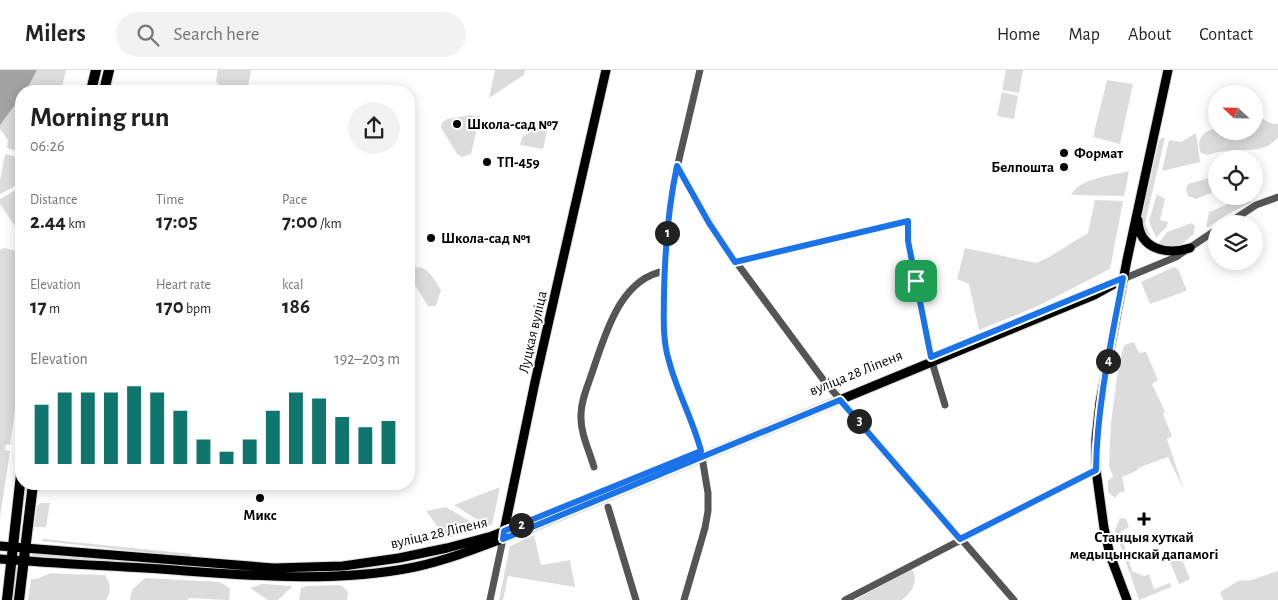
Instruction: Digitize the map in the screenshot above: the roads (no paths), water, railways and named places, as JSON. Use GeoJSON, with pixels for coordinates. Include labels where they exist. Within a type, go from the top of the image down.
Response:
{"type":"FeatureCollection","features":[{"type":"Feature","properties":{"kind":"highway"},"geometry":{"type":"LineString","coordinates":[[92,85],[96,70]]}},
{"type":"Feature","properties":{"kind":"highway"},"geometry":{"type":"LineString","coordinates":[[105,85],[109,70]]}},
{"type":"Feature","properties":{"kind":"highway"},"geometry":{"type":"LineString","coordinates":[[7,600],[19,490]]}},
{"type":"Feature","properties":{"kind":"highway"},"geometry":{"type":"LineString","coordinates":[[19,600],[32,490]]}},
{"type":"Feature","properties":{"kind":"main road","name":"Луцкая вуліца"},"geometry":{"type":"LineString","coordinates":[[503,535],[606,70]]}},
{"type":"Feature","properties":{"kind":"main road"},"geometry":{"type":"LineString","coordinates":[[1127,600],[1110,555],[1098,496],[1096,439],[1100,402],[1123,278],[1168,70]]}},
{"type":"Feature","properties":{"kind":"main road"},"geometry":{"type":"LineString","coordinates":[[1138,208],[1139,232],[1151,246],[1171,252],[1190,248]]}},
{"type":"Feature","properties":{"kind":"main road","name":"вуліца 28 Ліпеня"},"geometry":{"type":"LineString","coordinates":[[0,559],[287,577],[343,576],[400,569],[450,556],[503,535],[932,359],[1094,295],[1123,278]]}},
{"type":"Feature","properties":{"kind":"main road","name":"вуліца 28 Ліпеня"},"geometry":{"type":"LineString","coordinates":[[0,546],[274,568],[343,566],[399,558],[503,535]]}},
{"type":"Feature","properties":{"kind":"main road"},"geometry":{"type":"LineString","coordinates":[[399,558],[400,569]]}},
{"type":"Feature","properties":{"kind":"street"},"geometry":{"type":"LineString","coordinates":[[684,600],[707,519],[708,493],[702,454],[673,373],[666,347],[664,324],[665,271],[668,216],[677,166],[700,70]]}},
{"type":"Feature","properties":{"kind":"street"},"geometry":{"type":"LineString","coordinates":[[677,166],[709,223],[735,262],[838,398],[1014,600]]}},
{"type":"Feature","properties":{"kind":"street"},"geometry":{"type":"LineString","coordinates":[[1241,215],[1256,205],[1278,197]]}},
{"type":"Feature","properties":{"kind":"street"},"geometry":{"type":"LineString","coordinates":[[735,262],[908,221],[908,241],[932,359],[945,405]]}},
{"type":"Feature","properties":{"kind":"street"},"geometry":{"type":"LineString","coordinates":[[1123,278],[1176,257],[1208,236]]}},
{"type":"Feature","properties":{"kind":"street"},"geometry":{"type":"LineString","coordinates":[[594,467],[582,429],[581,417],[585,394],[601,346],[612,317],[627,294],[647,276],[665,271]]}},
{"type":"Feature","properties":{"kind":"street"},"geometry":{"type":"LineString","coordinates":[[845,600],[1096,470]]}},
{"type":"Feature","properties":{"kind":"street"},"geometry":{"type":"LineString","coordinates":[[608,507],[636,600]]}},
{"type":"Feature","properties":{"kind":"street","name":"Луцкая вуліца"},"geometry":{"type":"LineString","coordinates":[[490,600],[503,535]]}},
{"type":"Feature","properties":{"kind":"place","name":"Школа-сад №7"},"geometry":{"type":"Point","coordinates":[457,124]}},
{"type":"Feature","properties":{"kind":"place","name":"Формат"},"geometry":{"type":"Point","coordinates":[1064,153]}},
{"type":"Feature","properties":{"kind":"place","name":"ТП-459"},"geometry":{"type":"Point","coordinates":[487,162]}},
{"type":"Feature","properties":{"kind":"place","name":"Белпошта"},"geometry":{"type":"Point","coordinates":[1064,167]}},
{"type":"Feature","properties":{"kind":"place","name":"Школа-сад №1"},"geometry":{"type":"Point","coordinates":[431,238]}},
{"type":"Feature","properties":{"kind":"place","name":"Микс"},"geometry":{"type":"Point","coordinates":[260,498]}},
{"type":"Feature","properties":{"kind":"place","name":"Станцыя хуткай медыцынскай дапамогі"},"geometry":{"type":"Point","coordinates":[1144,519]}}]}
